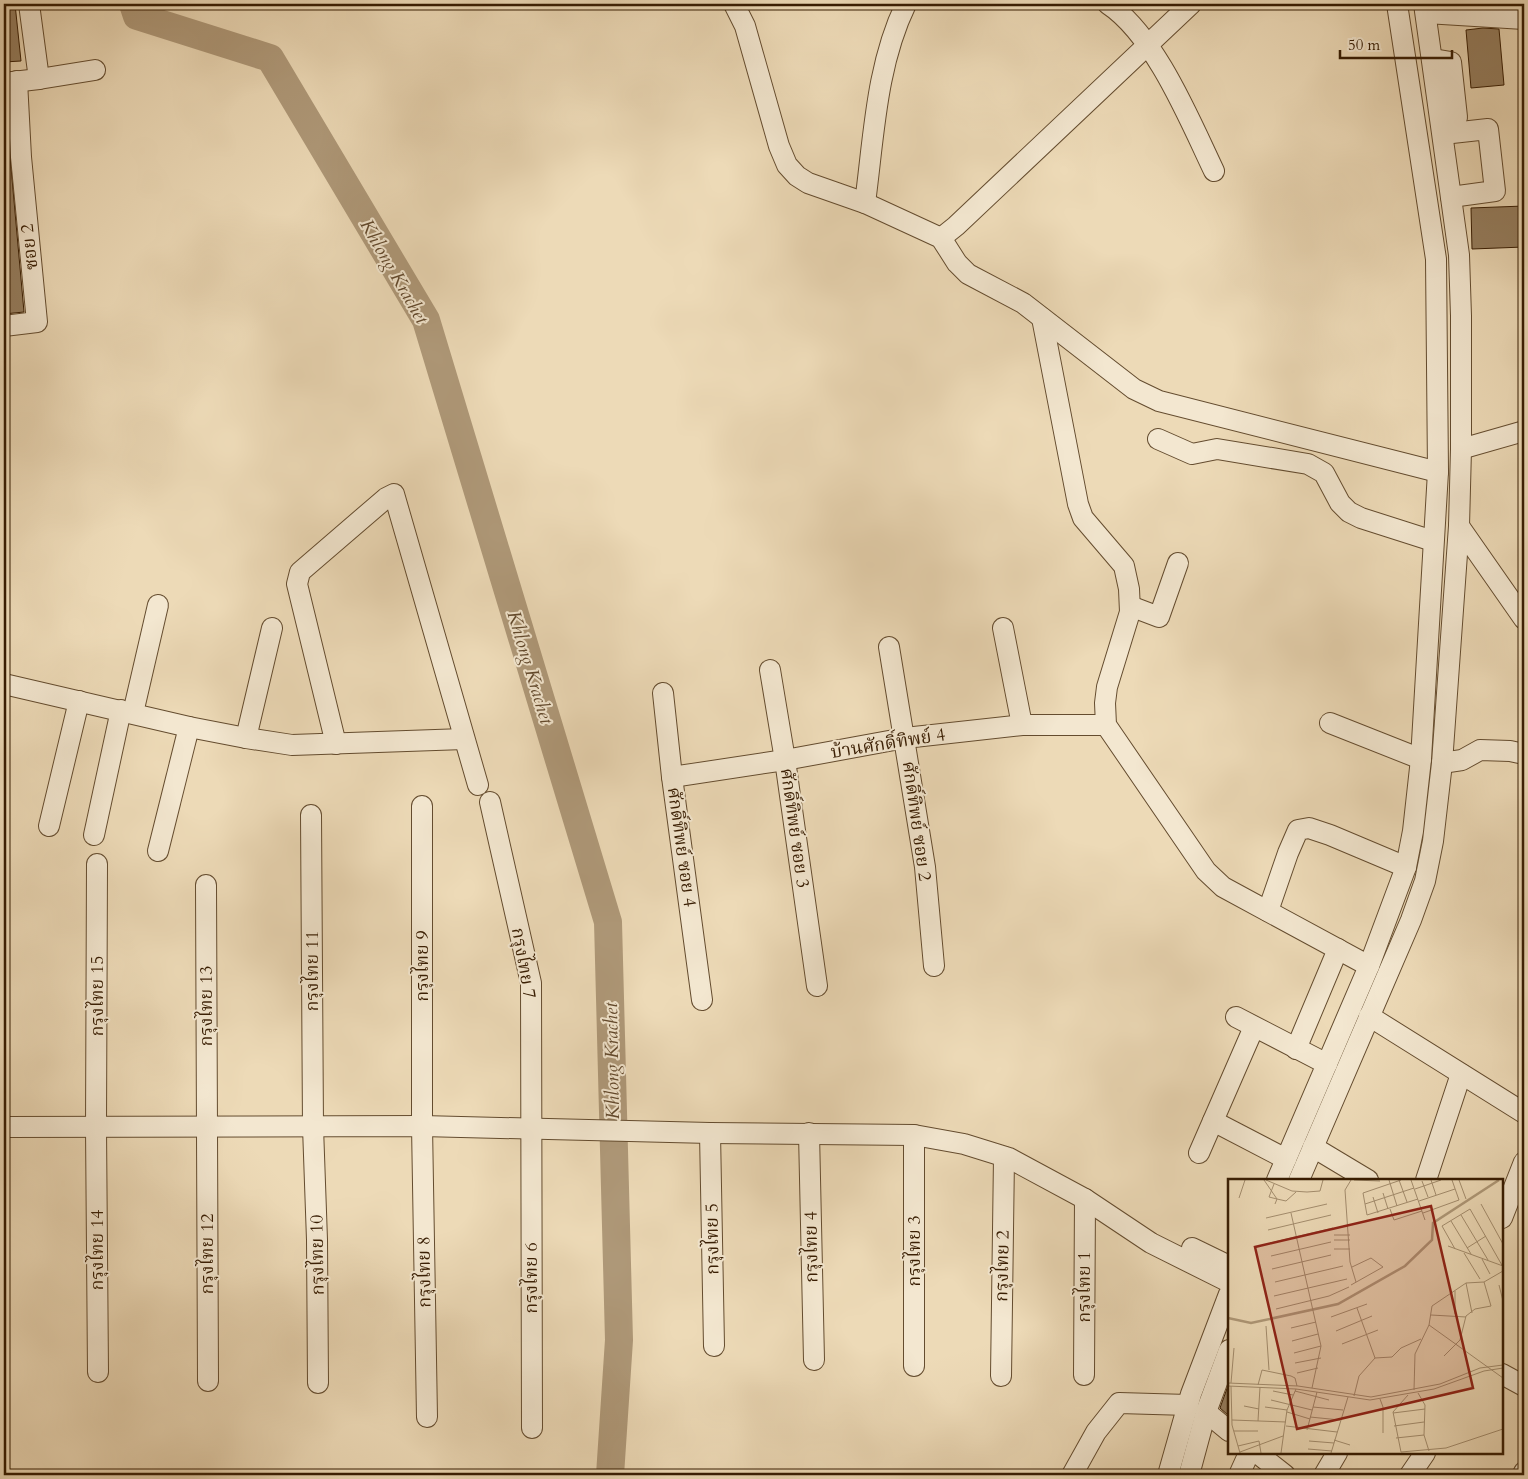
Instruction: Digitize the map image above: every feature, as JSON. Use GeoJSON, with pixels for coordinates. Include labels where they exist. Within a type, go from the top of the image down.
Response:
{"type":"FeatureCollection","features":[{"type":"Feature","properties":{"kind":"street"},"geometry":{"type":"LineString","coordinates":[[29,4],[39,79]]}},
{"type":"Feature","properties":{"kind":"street"},"geometry":{"type":"LineString","coordinates":[[734,4],[745,26],[779,146],[787,165],[796,176],[808,183],[865,204],[941,238],[957,263],[968,274],[1023,303],[1134,389],[1159,401],[1438,472]]}},
{"type":"Feature","properties":{"kind":"street"},"geometry":{"type":"LineString","coordinates":[[1108,4],[1128,21],[1148,45],[1174,88],[1214,171]]}},
{"type":"Feature","properties":{"kind":"street"},"geometry":{"type":"LineString","coordinates":[[941,238],[1191,4]]}},
{"type":"Feature","properties":{"kind":"street"},"geometry":{"type":"LineString","coordinates":[[1277,1179],[1369,966],[1406,867],[1413,831],[1420,759],[1438,472],[1436,259],[1397,4]]}},
{"type":"Feature","properties":{"kind":"street"},"geometry":{"type":"LineString","coordinates":[[865,204],[879,90],[899,5]]}},
{"type":"Feature","properties":{"kind":"street"},"geometry":{"type":"LineString","coordinates":[[1299,1179],[1411,920],[1424,880],[1433,841],[1442,764],[1459,526],[1461,316],[1459,255],[1425,9],[1524,19]]}},
{"type":"Feature","properties":{"kind":"street"},"geometry":{"type":"LineString","coordinates":[[10,82],[95,70]]}},
{"type":"Feature","properties":{"kind":"street","name":"ซอย 2"},"geometry":{"type":"LineString","coordinates":[[4,326],[37,322],[21,157],[10,82]]}},
{"type":"Feature","properties":{"kind":"street"},"geometry":{"type":"LineString","coordinates":[[1442,129],[1488,129],[1495,191],[1451,197]]}},
{"type":"Feature","properties":{"kind":"street"},"geometry":{"type":"LineString","coordinates":[[1042,318],[1078,504],[1083,518],[1124,566],[1130,589],[1130,612],[1107,687],[1105,703],[1106,725],[1206,871],[1223,887],[1369,966]]}},
{"type":"Feature","properties":{"kind":"street"},"geometry":{"type":"LineString","coordinates":[[1461,448],[1524,431]]}},
{"type":"Feature","properties":{"kind":"street"},"geometry":{"type":"LineString","coordinates":[[1158,439],[1192,454],[1217,449],[1308,464],[1324,473],[1340,503],[1349,512],[1361,518],[1434,541]]}},
{"type":"Feature","properties":{"kind":"street"},"geometry":{"type":"LineString","coordinates":[[336,744],[297,584],[300,572],[386,498],[394,494],[478,785]]}},
{"type":"Feature","properties":{"kind":"street"},"geometry":{"type":"LineString","coordinates":[[1459,526],[1524,619]]}},
{"type":"Feature","properties":{"kind":"street"},"geometry":{"type":"LineString","coordinates":[[1130,606],[1159,617],[1178,564]]}},
{"type":"Feature","properties":{"kind":"street"},"geometry":{"type":"LineString","coordinates":[[1430,591],[1454,592]]}},
{"type":"Feature","properties":{"kind":"street"},"geometry":{"type":"LineString","coordinates":[[94,836],[158,605]]}},
{"type":"Feature","properties":{"kind":"street"},"geometry":{"type":"LineString","coordinates":[[246,738],[272,628]]}},
{"type":"Feature","properties":{"kind":"street"},"geometry":{"type":"LineString","coordinates":[[1003,628],[1022,725]]}},
{"type":"Feature","properties":{"kind":"street","name":"ศักดิ์ทิพย์ ซอย 2"},"geometry":{"type":"LineString","coordinates":[[889,647],[925,867],[934,966]]}},
{"type":"Feature","properties":{"kind":"street","name":"ศักดิ์ทิพย์ ซอย 3"},"geometry":{"type":"LineString","coordinates":[[770,670],[785,760],[817,986]]}},
{"type":"Feature","properties":{"kind":"street"},"geometry":{"type":"LineString","coordinates":[[4,684],[189,726],[292,745],[464,739]]}},
{"type":"Feature","properties":{"kind":"street","name":"ศักดิ์ทิพย์ ซอย 4"},"geometry":{"type":"LineString","coordinates":[[663,693],[672,777],[702,1000]]}},
{"type":"Feature","properties":{"kind":"street"},"geometry":{"type":"LineString","coordinates":[[49,826],[79,701]]}},
{"type":"Feature","properties":{"kind":"street"},"geometry":{"type":"LineString","coordinates":[[1330,723],[1420,759]]}},
{"type":"Feature","properties":{"kind":"street","name":"บ้านศักดิ์ทิพย์ 4"},"geometry":{"type":"LineString","coordinates":[[672,777],[785,760],[905,738],[1022,725],[1106,725]]}},
{"type":"Feature","properties":{"kind":"street"},"geometry":{"type":"LineString","coordinates":[[158,851],[189,726]]}},
{"type":"Feature","properties":{"kind":"street"},"geometry":{"type":"LineString","coordinates":[[1442,764],[1462,760],[1480,750],[1510,751],[1524,754]]}},
{"type":"Feature","properties":{"kind":"street","name":"กรุงไทย 7"},"geometry":{"type":"LineString","coordinates":[[490,802],[531,982],[531,1128]]}},
{"type":"Feature","properties":{"kind":"street","name":"กรุงไทย 9"},"geometry":{"type":"LineString","coordinates":[[422,806],[422,1126]]}},
{"type":"Feature","properties":{"kind":"street","name":"กรุงไทย 11"},"geometry":{"type":"LineString","coordinates":[[311,815],[313,1127]]}},
{"type":"Feature","properties":{"kind":"street"},"geometry":{"type":"LineString","coordinates":[[1268,911],[1298,830],[1310,828],[1406,867]]}},
{"type":"Feature","properties":{"kind":"street","name":"กรุงไทย 15"},"geometry":{"type":"LineString","coordinates":[[96,1128],[98,864]]}},
{"type":"Feature","properties":{"kind":"street","name":"กรุงไทย 13"},"geometry":{"type":"LineString","coordinates":[[206,885],[207,1128]]}},
{"type":"Feature","properties":{"kind":"street"},"geometry":{"type":"LineString","coordinates":[[1296,1049],[1338,950]]}},
{"type":"Feature","properties":{"kind":"street"},"geometry":{"type":"LineString","coordinates":[[1369,1016],[1524,1113]]}},
{"type":"Feature","properties":{"kind":"street"},"geometry":{"type":"LineString","coordinates":[[1236,1017],[1327,1064]]}},
{"type":"Feature","properties":{"kind":"street"},"geometry":{"type":"LineString","coordinates":[[1200,1153],[1254,1027]]}},
{"type":"Feature","properties":{"kind":"street"},"geometry":{"type":"LineString","coordinates":[[1426,1179],[1461,1074]]}},
{"type":"Feature","properties":{"kind":"street"},"geometry":{"type":"LineString","coordinates":[[1213,1121],[1286,1159]]}},
{"type":"Feature","properties":{"kind":"street"},"geometry":{"type":"LineString","coordinates":[[4,1127],[422,1126],[710,1133],[914,1135],[964,1144],[1004,1156],[1085,1199],[1151,1243],[1228,1282]]}},
{"type":"Feature","properties":{"kind":"street","name":"กรุงไทย 8"},"geometry":{"type":"LineString","coordinates":[[422,1126],[427,1417]]}},
{"type":"Feature","properties":{"kind":"street","name":"กรุงไทย 10"},"geometry":{"type":"LineString","coordinates":[[313,1127],[317,1240],[318,1383]]}},
{"type":"Feature","properties":{"kind":"street","name":"กรุงไทย 14"},"geometry":{"type":"LineString","coordinates":[[96,1128],[98,1372]]}},
{"type":"Feature","properties":{"kind":"street","name":"กรุงไทย 12"},"geometry":{"type":"LineString","coordinates":[[207,1128],[208,1381]]}},
{"type":"Feature","properties":{"kind":"street","name":"กรุงไทย 6"},"geometry":{"type":"LineString","coordinates":[[531,1128],[532,1428]]}},
{"type":"Feature","properties":{"kind":"street","name":"กรุงไทย 5"},"geometry":{"type":"LineString","coordinates":[[710,1133],[714,1346]]}},
{"type":"Feature","properties":{"kind":"street","name":"กรุงไทย 4"},"geometry":{"type":"LineString","coordinates":[[809,1134],[814,1360]]}},
{"type":"Feature","properties":{"kind":"street","name":"กรุงไทย 3"},"geometry":{"type":"LineString","coordinates":[[914,1135],[914,1366]]}},
{"type":"Feature","properties":{"kind":"street"},"geometry":{"type":"LineString","coordinates":[[1313,1147],[1361,1178]]}},
{"type":"Feature","properties":{"kind":"street","name":"กรุงไทย 2"},"geometry":{"type":"LineString","coordinates":[[1001,1376],[1004,1156]]}},
{"type":"Feature","properties":{"kind":"street"},"geometry":{"type":"LineString","coordinates":[[1503,1215],[1524,1162]]}},
{"type":"Feature","properties":{"kind":"street","name":"กรุงไทย 1"},"geometry":{"type":"LineString","coordinates":[[1084,1375],[1085,1199]]}},
{"type":"Feature","properties":{"kind":"street"},"geometry":{"type":"LineString","coordinates":[[1111,1215],[1156,1232],[1228,1266]]}},
{"type":"Feature","properties":{"kind":"street"},"geometry":{"type":"LineString","coordinates":[[1189,1475],[1197,1408],[1228,1298]]}},
{"type":"Feature","properties":{"kind":"street"},"geometry":{"type":"LineString","coordinates":[[1168,1475],[1197,1408],[1228,1352]]}},
{"type":"Feature","properties":{"kind":"street"},"geometry":{"type":"LineString","coordinates":[[1503,1375],[1524,1386]]}},
{"type":"Feature","properties":{"kind":"street"},"geometry":{"type":"LineString","coordinates":[[1072,1475],[1096,1432],[1119,1403],[1197,1408],[1227,1424]]}},
{"type":"Feature","properties":{"kind":"street"},"geometry":{"type":"LineString","coordinates":[[1239,1475],[1249,1454]]}},
{"type":"Feature","properties":{"kind":"street"},"geometry":{"type":"LineString","coordinates":[[1258,1454],[1285,1475]]}},
{"type":"Feature","properties":{"kind":"street"},"geometry":{"type":"LineString","coordinates":[[1324,1475],[1336,1454]]}},
{"type":"Feature","properties":{"kind":"street"},"geometry":{"type":"LineString","coordinates":[[1410,1475],[1424,1454]]}},
{"type":"Feature","properties":{"kind":"building"},"geometry":{"type":"Polygon","coordinates":[[[4,4],[15,4],[21,61],[4,62],[4,4]]]}},
{"type":"Feature","properties":{"kind":"building"},"geometry":{"type":"Polygon","coordinates":[[[1499,29],[1504,85],[1471,88],[1466,30],[1499,29]]]}},
{"type":"Feature","properties":{"kind":"building"},"geometry":{"type":"Polygon","coordinates":[[[4,134],[8,134],[24,312],[4,314],[4,134]]]}},
{"type":"Feature","properties":{"kind":"building"},"geometry":{"type":"Polygon","coordinates":[[[1524,206],[1524,247],[1472,249],[1471,208],[1524,206]]]}},
{"type":"Feature","properties":{"kind":"building"},"geometry":{"type":"Polygon","coordinates":[[[1228,1386],[1228,1415],[1220,1408],[1228,1386]]]}},
{"type":"Feature","properties":{"kind":"waterway","name":"Khlong Krachet"},"geometry":{"type":"LineString","coordinates":[[133,4],[137,16],[270,58],[426,320],[608,922],[619,1340],[610,1475]]}}]}
